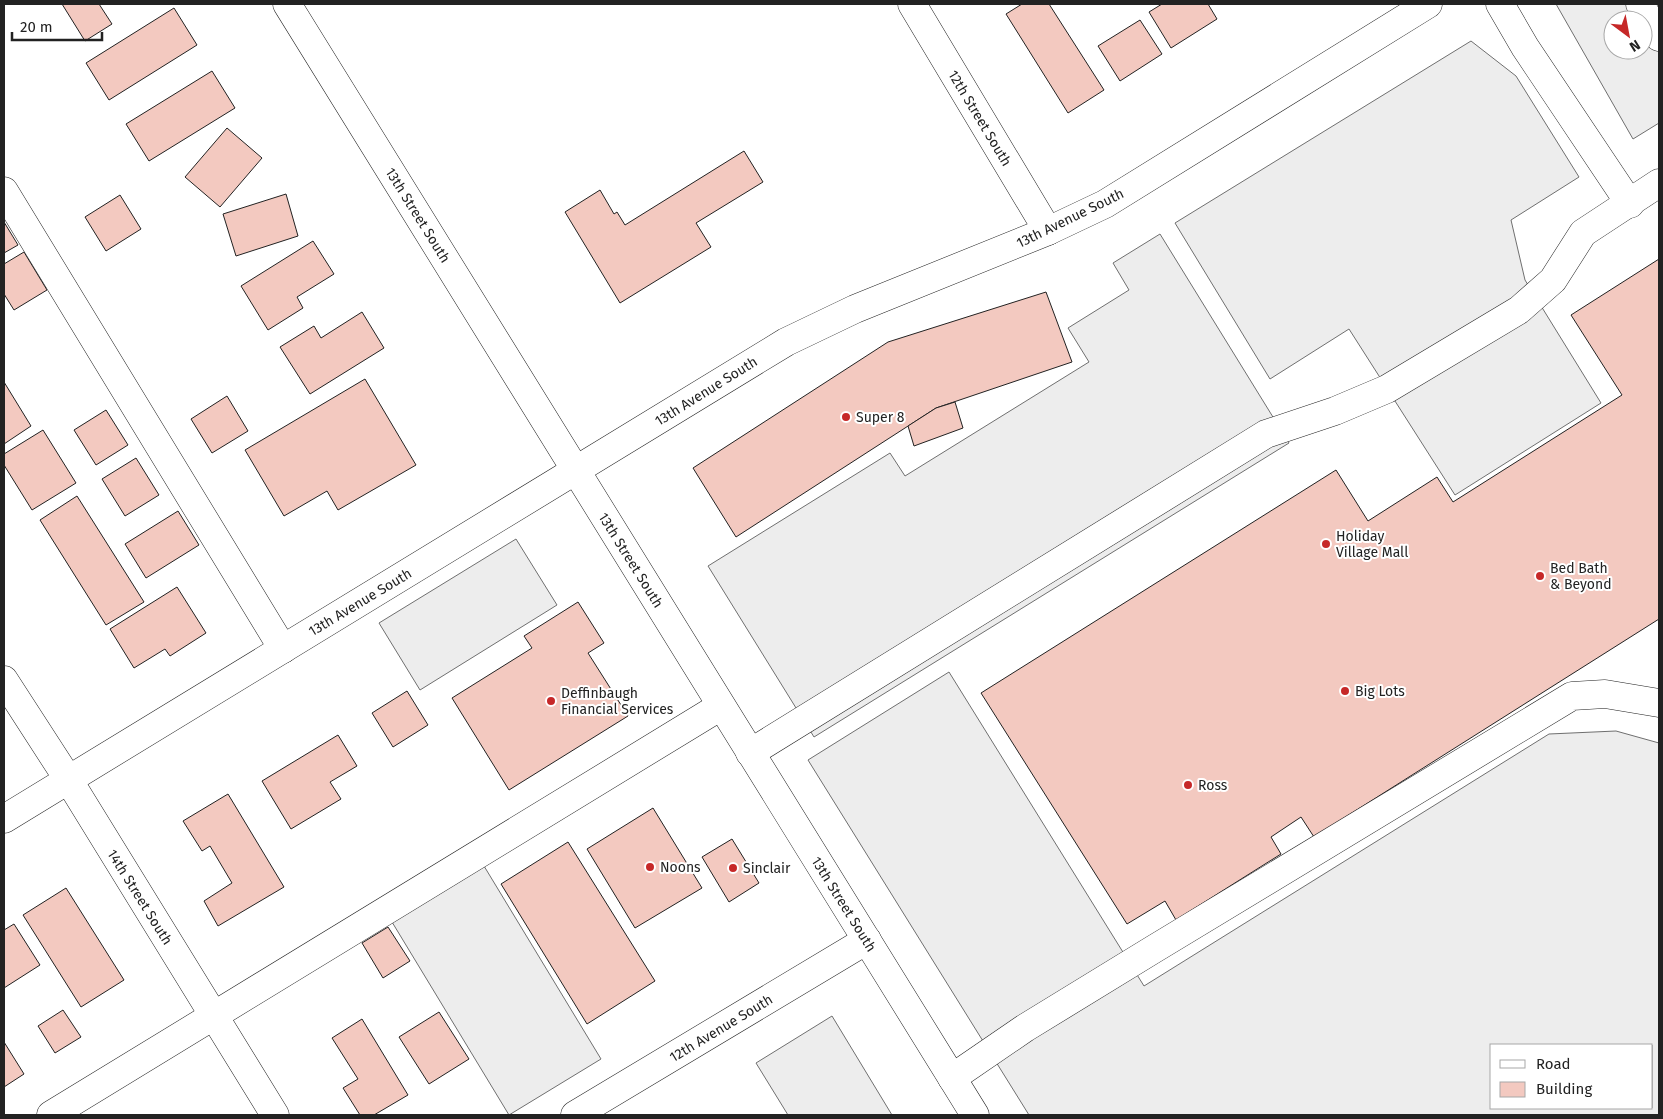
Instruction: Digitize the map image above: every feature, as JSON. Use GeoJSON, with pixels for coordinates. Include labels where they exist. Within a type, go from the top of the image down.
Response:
{"type":"FeatureCollection","features":[{"type":"Feature","properties":{"kind":"street","name":"13th Street South"},"geometry":{"type":"LineString","coordinates":[[287,4],[975,1115]]}},
{"type":"Feature","properties":{"kind":"street","name":"12th Street South"},"geometry":{"type":"LineString","coordinates":[[912,4],[1048,232]]}},
{"type":"Feature","properties":{"kind":"street","name":"13th Avenue South"},"geometry":{"type":"LineString","coordinates":[[4,819],[786,342],[855,308],[1048,232],[1105,204],[1428,4]]}},
{"type":"Feature","properties":{"kind":"street"},"geometry":{"type":"LineString","coordinates":[[1500,4],[1526,47],[1630,204]]}},
{"type":"Feature","properties":{"kind":"street"},"geometry":{"type":"LineString","coordinates":[[1640,4],[1659,37]]}},
{"type":"Feature","properties":{"kind":"street"},"geometry":{"type":"LineString","coordinates":[[750,754],[1266,434],[1335,411],[1387,389],[1519,310],[1553,280],[1583,233],[1630,204],[1659,183]]}},
{"type":"Feature","properties":{"kind":"street"},"geometry":{"type":"LineString","coordinates":[[4,191],[283,648]]}},
{"type":"Feature","properties":{"kind":"street","name":"14th Street South"},"geometry":{"type":"LineString","coordinates":[[4,680],[275,1115]]}},
{"type":"Feature","properties":{"kind":"street"},"geometry":{"type":"LineString","coordinates":[[952,1078],[1025,1028],[1572,696],[1605,694],[1659,703]]}},
{"type":"Feature","properties":{"kind":"street"},"geometry":{"type":"LineString","coordinates":[[51,1115],[721,706]]}},
{"type":"Feature","properties":{"kind":"street","name":"12th Avenue South"},"geometry":{"type":"LineString","coordinates":[[575,1115],[866,940]]}},
{"type":"Feature","properties":{"kind":"shaded area"},"geometry":{"type":"Polygon","coordinates":[[[1556,4],[1659,4],[1659,123],[1633,139],[1556,4]]]}},
{"type":"Feature","properties":{"kind":"shaded area"},"geometry":{"type":"Polygon","coordinates":[[[1471,41],[1516,76],[1579,177],[1511,220],[1525,280],[1601,403],[1455,495],[1349,329],[1270,379],[1175,223],[1471,41]]]}},
{"type":"Feature","properties":{"kind":"shaded area"},"geometry":{"type":"Polygon","coordinates":[[[1160,234],[1289,443],[814,737],[708,566],[890,453],[905,476],[1089,362],[1068,328],[1129,290],[1113,263],[1160,234]]]}},
{"type":"Feature","properties":{"kind":"shaded area"},"geometry":{"type":"Polygon","coordinates":[[[516,539],[557,605],[420,690],[379,623],[516,539]]]}},
{"type":"Feature","properties":{"kind":"shaded area"},"geometry":{"type":"Polygon","coordinates":[[[949,672],[1144,986],[1549,734],[1616,731],[1659,743],[1659,1115],[1029,1115],[808,760],[949,672]]]}},
{"type":"Feature","properties":{"kind":"shaded area"},"geometry":{"type":"Polygon","coordinates":[[[484,866],[601,1059],[509,1115],[392,922],[484,866]]]}},
{"type":"Feature","properties":{"kind":"shaded area"},"geometry":{"type":"Polygon","coordinates":[[[832,1016],[892,1115],[788,1115],[756,1063],[832,1016]]]}},
{"type":"Feature","properties":{"kind":"building"},"geometry":{"type":"Polygon","coordinates":[[[62,4],[99,4],[112,24],[85,41],[62,4]]]}},
{"type":"Feature","properties":{"kind":"building"},"geometry":{"type":"Polygon","coordinates":[[[1022,4],[1049,4],[1104,90],[1068,113],[1006,14],[1022,4]]]}},
{"type":"Feature","properties":{"kind":"building"},"geometry":{"type":"Polygon","coordinates":[[[1162,4],[1208,4],[1217,19],[1171,48],[1149,12],[1162,4]]]}},
{"type":"Feature","properties":{"kind":"building"},"geometry":{"type":"Polygon","coordinates":[[[174,8],[197,45],[109,100],[86,63],[174,8]]]}},
{"type":"Feature","properties":{"kind":"building"},"geometry":{"type":"Polygon","coordinates":[[[1140,20],[1162,54],[1120,81],[1098,46],[1140,20]]]}},
{"type":"Feature","properties":{"kind":"building"},"geometry":{"type":"Polygon","coordinates":[[[212,71],[235,108],[149,161],[126,124],[212,71]]]}},
{"type":"Feature","properties":{"kind":"building"},"geometry":{"type":"Polygon","coordinates":[[[227,128],[262,158],[220,207],[185,177],[227,128]]]}},
{"type":"Feature","properties":{"kind":"building"},"geometry":{"type":"Polygon","coordinates":[[[744,151],[763,182],[696,223],[711,247],[620,303],[565,212],[600,190],[614,214],[617,212],[625,225],[744,151]]]}},
{"type":"Feature","properties":{"kind":"building"},"geometry":{"type":"Polygon","coordinates":[[[286,194],[298,236],[236,256],[223,214],[286,194]]]}},
{"type":"Feature","properties":{"kind":"building"},"geometry":{"type":"Polygon","coordinates":[[[120,195],[141,229],[106,251],[85,217],[120,195]]]}},
{"type":"Feature","properties":{"kind":"building"},"geometry":{"type":"Polygon","coordinates":[[[4,222],[18,245],[4,253],[4,222]]]}},
{"type":"Feature","properties":{"kind":"building"},"geometry":{"type":"Polygon","coordinates":[[[313,241],[334,274],[297,297],[303,308],[268,330],[241,286],[313,241]]]}},
{"type":"Feature","properties":{"kind":"building"},"geometry":{"type":"Polygon","coordinates":[[[24,252],[47,290],[14,310],[4,294],[4,264],[24,252]]]}},
{"type":"Feature","properties":{"kind":"building"},"geometry":{"type":"Polygon","coordinates":[[[1659,259],[1659,619],[1314,837],[1301,817],[1271,837],[1281,854],[1176,920],[1165,901],[1127,924],[981,693],[1336,470],[1368,521],[1437,477],[1453,502],[1622,395],[1571,315],[1659,259]]]}},
{"type":"Feature","properties":{"kind":"building","name":"Super 8"},"geometry":{"type":"Polygon","coordinates":[[[1046,292],[1072,362],[936,408],[736,537],[693,468],[888,342],[1046,292]]]}},
{"type":"Feature","properties":{"kind":"building"},"geometry":{"type":"Polygon","coordinates":[[[362,312],[384,348],[310,394],[280,347],[314,326],[321,338],[362,312]]]}},
{"type":"Feature","properties":{"kind":"building"},"geometry":{"type":"Polygon","coordinates":[[[365,379],[416,465],[338,510],[327,491],[284,516],[245,450],[365,379]]]}},
{"type":"Feature","properties":{"kind":"building"},"geometry":{"type":"Polygon","coordinates":[[[4,382],[31,426],[4,444],[4,382]]]}},
{"type":"Feature","properties":{"kind":"building"},"geometry":{"type":"Polygon","coordinates":[[[227,396],[248,431],[212,453],[191,419],[227,396]]]}},
{"type":"Feature","properties":{"kind":"building"},"geometry":{"type":"Polygon","coordinates":[[[955,402],[963,428],[914,446],[908,426],[936,408],[955,402]]]}},
{"type":"Feature","properties":{"kind":"building"},"geometry":{"type":"Polygon","coordinates":[[[106,410],[128,445],[96,465],[74,430],[106,410]]]}},
{"type":"Feature","properties":{"kind":"building"},"geometry":{"type":"Polygon","coordinates":[[[43,430],[76,483],[32,510],[4,465],[4,454],[43,430]]]}},
{"type":"Feature","properties":{"kind":"building"},"geometry":{"type":"Polygon","coordinates":[[[136,458],[159,495],[125,516],[102,479],[136,458]]]}},
{"type":"Feature","properties":{"kind":"building"},"geometry":{"type":"Polygon","coordinates":[[[77,496],[144,602],[106,625],[40,520],[77,496]]]}},
{"type":"Feature","properties":{"kind":"building"},"geometry":{"type":"Polygon","coordinates":[[[178,511],[199,545],[146,578],[125,544],[178,511]]]}},
{"type":"Feature","properties":{"kind":"building"},"geometry":{"type":"Polygon","coordinates":[[[177,587],[206,633],[170,656],[165,649],[134,668],[110,629],[177,587]]]}},
{"type":"Feature","properties":{"kind":"building"},"geometry":{"type":"Polygon","coordinates":[[[578,602],[604,643],[588,653],[628,716],[509,790],[452,698],[532,648],[524,636],[578,602]]]}},
{"type":"Feature","properties":{"kind":"building"},"geometry":{"type":"Polygon","coordinates":[[[407,691],[428,725],[393,747],[372,713],[407,691]]]}},
{"type":"Feature","properties":{"kind":"building"},"geometry":{"type":"Polygon","coordinates":[[[338,735],[357,766],[330,782],[341,799],[291,829],[262,781],[338,735]]]}},
{"type":"Feature","properties":{"kind":"building"},"geometry":{"type":"Polygon","coordinates":[[[228,794],[284,887],[218,926],[204,901],[232,883],[210,846],[202,851],[183,821],[228,794]]]}},
{"type":"Feature","properties":{"kind":"building"},"geometry":{"type":"Polygon","coordinates":[[[653,808],[702,888],[635,928],[587,849],[653,808]]]}},
{"type":"Feature","properties":{"kind":"building"},"geometry":{"type":"Polygon","coordinates":[[[732,839],[759,883],[729,902],[702,857],[732,839]]]}},
{"type":"Feature","properties":{"kind":"building"},"geometry":{"type":"Polygon","coordinates":[[[568,842],[655,981],[587,1024],[501,884],[568,842]]]}},
{"type":"Feature","properties":{"kind":"building"},"geometry":{"type":"Polygon","coordinates":[[[66,888],[124,980],[81,1007],[23,915],[66,888]]]}},
{"type":"Feature","properties":{"kind":"building"},"geometry":{"type":"Polygon","coordinates":[[[14,924],[40,965],[4,988],[4,930],[14,924]]]}},
{"type":"Feature","properties":{"kind":"building"},"geometry":{"type":"Polygon","coordinates":[[[388,927],[410,961],[383,978],[362,943],[388,927]]]}},
{"type":"Feature","properties":{"kind":"building"},"geometry":{"type":"Polygon","coordinates":[[[63,1010],[81,1037],[55,1053],[38,1026],[63,1010]]]}},
{"type":"Feature","properties":{"kind":"building"},"geometry":{"type":"Polygon","coordinates":[[[439,1012],[469,1059],[429,1084],[399,1037],[439,1012]]]}},
{"type":"Feature","properties":{"kind":"building"},"geometry":{"type":"Polygon","coordinates":[[[362,1019],[408,1095],[374,1115],[360,1115],[343,1088],[358,1079],[332,1038],[362,1019]]]}},
{"type":"Feature","properties":{"kind":"building"},"geometry":{"type":"Polygon","coordinates":[[[4,1042],[24,1074],[4,1087],[4,1042]]]}},
{"type":"Feature","properties":{"kind":"place","name":"Super 8"},"geometry":{"type":"Point","coordinates":[846,417]}},
{"type":"Feature","properties":{"kind":"place","name":"Holiday Village Mall"},"geometry":{"type":"Point","coordinates":[1326,544]}},
{"type":"Feature","properties":{"kind":"place","name":"Bed Bath & Beyond"},"geometry":{"type":"Point","coordinates":[1540,576]}},
{"type":"Feature","properties":{"kind":"place","name":"Big Lots"},"geometry":{"type":"Point","coordinates":[1345,691]}},
{"type":"Feature","properties":{"kind":"place","name":"Deffinbaugh Financial Services"},"geometry":{"type":"Point","coordinates":[551,701]}},
{"type":"Feature","properties":{"kind":"place","name":"Ross"},"geometry":{"type":"Point","coordinates":[1188,785]}},
{"type":"Feature","properties":{"kind":"place","name":"Noons"},"geometry":{"type":"Point","coordinates":[650,867]}},
{"type":"Feature","properties":{"kind":"place","name":"Sinclair"},"geometry":{"type":"Point","coordinates":[733,868]}}]}
